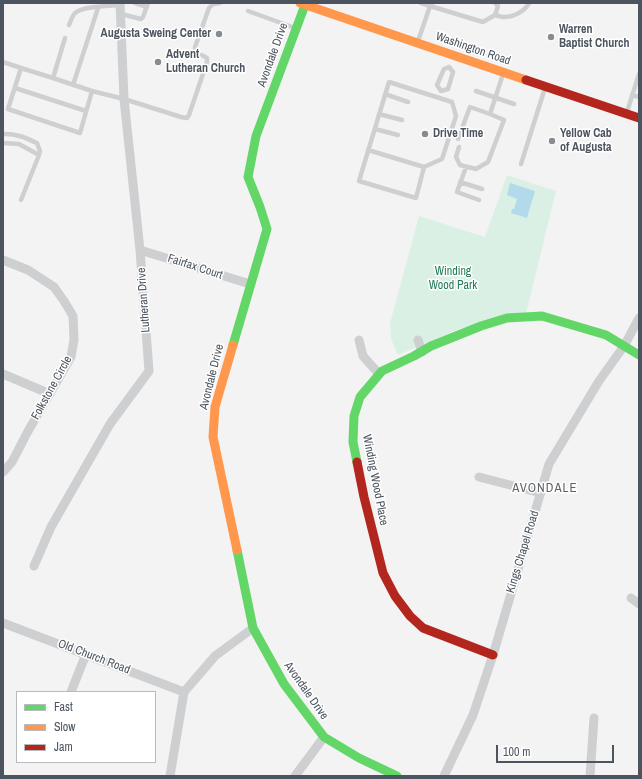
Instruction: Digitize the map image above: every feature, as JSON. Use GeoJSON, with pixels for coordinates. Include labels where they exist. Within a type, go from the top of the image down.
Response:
{"type":"FeatureCollection","features":[{"type":"Feature","properties":{"kind":"street","name":"Avondale Drive"},"geometry":{"type":"LineString","coordinates":[[302,4],[296,28],[256,136],[248,177],[267,229],[215,407],[213,437],[253,628],[284,684],[324,737],[359,758],[397,776]]}},
{"type":"Feature","properties":{"kind":"street","name":"Washington Road"},"geometry":{"type":"LineString","coordinates":[[302,4],[639,118]]}},
{"type":"Feature","properties":{"kind":"street","name":"Lutheran Drive"},"geometry":{"type":"LineString","coordinates":[[34,566],[50,527],[110,424],[149,371],[140,250],[124,99],[120,8]]}},
{"type":"Feature","properties":{"kind":"street","name":"Fairfax Court"},"geometry":{"type":"LineString","coordinates":[[140,250],[250,284]]}},
{"type":"Feature","properties":{"kind":"street","name":"Folkstone Circle"},"geometry":{"type":"LineString","coordinates":[[3,260],[28,270],[54,287],[73,316],[74,340],[71,357],[12,462],[3,472]]}},
{"type":"Feature","properties":{"kind":"street","name":"Winding Wood Place"},"geometry":{"type":"LineString","coordinates":[[492,655],[423,628],[410,616],[395,596],[383,573],[364,497],[353,442],[354,416],[360,397],[382,371],[422,352],[431,346],[481,326],[507,318],[542,316],[606,335],[639,355]]}},
{"type":"Feature","properties":{"kind":"street","name":"Kings Chapel Road"},"geometry":{"type":"LineString","coordinates":[[444,776],[473,715],[549,464],[599,381],[624,346],[639,318]]}},
{"type":"Feature","properties":{"kind":"street"},"geometry":{"type":"LineString","coordinates":[[359,340],[363,356],[379,374]]}},
{"type":"Feature","properties":{"kind":"street"},"geometry":{"type":"LineString","coordinates":[[418,340],[422,352]]}},
{"type":"Feature","properties":{"kind":"street"},"geometry":{"type":"LineString","coordinates":[[3,374],[50,394]]}},
{"type":"Feature","properties":{"kind":"street"},"geometry":{"type":"LineString","coordinates":[[479,477],[541,493]]}},
{"type":"Feature","properties":{"kind":"street"},"geometry":{"type":"LineString","coordinates":[[631,598],[639,604]]}},
{"type":"Feature","properties":{"kind":"street","name":"Old Church Road"},"geometry":{"type":"LineString","coordinates":[[3,623],[184,692]]}},
{"type":"Feature","properties":{"kind":"street"},"geometry":{"type":"LineString","coordinates":[[170,776],[184,692],[215,656],[253,628]]}},
{"type":"Feature","properties":{"kind":"street"},"geometry":{"type":"LineString","coordinates":[[71,691],[86,654]]}},
{"type":"Feature","properties":{"kind":"street"},"geometry":{"type":"LineString","coordinates":[[590,776],[594,718]]}},
{"type":"Feature","properties":{"kind":"street"},"geometry":{"type":"LineString","coordinates":[[295,776],[324,737]]}},
{"type":"Feature","properties":{"kind":"lane"},"geometry":{"type":"LineString","coordinates":[[69,25],[76,12],[82,9],[120,8],[138,19],[141,19],[144,17],[148,5],[135,3]]}},
{"type":"Feature","properties":{"kind":"lane"},"geometry":{"type":"LineString","coordinates":[[3,62],[92,91],[187,118],[207,62],[207,58],[205,56],[195,51],[195,47],[209,8],[213,4],[220,3]]}},
{"type":"Feature","properties":{"kind":"lane"},"geometry":{"type":"LineString","coordinates":[[421,3],[483,22],[495,15],[498,6],[495,3]]}},
{"type":"Feature","properties":{"kind":"lane"},"geometry":{"type":"LineString","coordinates":[[495,15],[503,18],[511,17],[523,11],[529,3]]}},
{"type":"Feature","properties":{"kind":"lane"},"geometry":{"type":"LineString","coordinates":[[417,42],[431,5]]}},
{"type":"Feature","properties":{"kind":"lane"},"geometry":{"type":"LineString","coordinates":[[73,85],[98,8]]}},
{"type":"Feature","properties":{"kind":"lane"},"geometry":{"type":"LineString","coordinates":[[248,11],[296,28]]}},
{"type":"Feature","properties":{"kind":"lane"},"geometry":{"type":"LineString","coordinates":[[53,78],[65,38]]}},
{"type":"Feature","properties":{"kind":"lane"},"geometry":{"type":"LineString","coordinates":[[439,98],[442,91],[448,89],[453,72],[450,67],[453,55]]}},
{"type":"Feature","properties":{"kind":"lane"},"geometry":{"type":"LineString","coordinates":[[442,91],[437,85],[444,69],[450,67]]}},
{"type":"Feature","properties":{"kind":"lane"},"geometry":{"type":"LineString","coordinates":[[21,68],[8,109],[80,133],[92,91]]}},
{"type":"Feature","properties":{"kind":"lane"},"geometry":{"type":"LineString","coordinates":[[490,114],[504,72]]}},
{"type":"Feature","properties":{"kind":"lane"},"geometry":{"type":"LineString","coordinates":[[626,113],[639,74]]}},
{"type":"Feature","properties":{"kind":"lane"},"geometry":{"type":"LineString","coordinates":[[368,150],[424,167],[442,158],[456,116],[452,102],[389,82],[368,150],[360,181],[416,198],[424,167]]}},
{"type":"Feature","properties":{"kind":"lane"},"geometry":{"type":"LineString","coordinates":[[521,164],[545,86]]}},
{"type":"Feature","properties":{"kind":"lane"},"geometry":{"type":"LineString","coordinates":[[15,88],[86,111]]}},
{"type":"Feature","properties":{"kind":"lane"},"geometry":{"type":"LineString","coordinates":[[476,91],[514,104]]}},
{"type":"Feature","properties":{"kind":"lane"},"geometry":{"type":"LineString","coordinates":[[385,94],[408,102]]}},
{"type":"Feature","properties":{"kind":"lane"},"geometry":{"type":"LineString","coordinates":[[632,95],[639,97]]}},
{"type":"Feature","properties":{"kind":"lane"},"geometry":{"type":"LineString","coordinates":[[458,139],[470,107],[504,120],[488,162],[476,169],[460,165],[456,157],[460,147]]}},
{"type":"Feature","properties":{"kind":"lane"},"geometry":{"type":"LineString","coordinates":[[379,114],[402,120]]}},
{"type":"Feature","properties":{"kind":"lane"},"geometry":{"type":"LineString","coordinates":[[375,129],[398,135]]}},
{"type":"Feature","properties":{"kind":"lane"},"geometry":{"type":"LineString","coordinates":[[3,134],[22,137],[37,143],[40,151],[21,200]]}},
{"type":"Feature","properties":{"kind":"lane"},"geometry":{"type":"LineString","coordinates":[[3,143],[19,144],[39,155]]}},
{"type":"Feature","properties":{"kind":"lane"},"geometry":{"type":"LineString","coordinates":[[466,167],[457,192],[479,200]]}},
{"type":"Feature","properties":{"kind":"lane"},"geometry":{"type":"LineString","coordinates":[[460,182],[482,190]]}},
{"type":"Feature","properties":{"kind":"green space","name":"Winding Wood Park"},"geometry":{"type":"Polygon","coordinates":[[[507,175],[556,191],[526,314],[461,328],[398,355],[391,339],[390,323],[419,216],[485,237],[507,175]]]}},
{"type":"Feature","properties":{"kind":"water"},"geometry":{"type":"Polygon","coordinates":[[[510,183],[535,191],[527,218],[511,213],[517,199],[507,195],[510,183]]]}},
{"type":"Feature","properties":{"kind":"traffic: fast"},"geometry":{"type":"LineString","coordinates":[[233,345],[267,229],[248,177],[256,136],[305,5]]}},
{"type":"Feature","properties":{"kind":"traffic: fast"},"geometry":{"type":"LineString","coordinates":[[357,462],[353,442],[354,416],[360,397],[382,371],[431,346],[481,326],[507,318],[542,316],[606,335],[639,355]]}},
{"type":"Feature","properties":{"kind":"traffic: fast"},"geometry":{"type":"LineString","coordinates":[[237,550],[253,628],[284,684],[324,737],[359,758],[397,776]]}},
{"type":"Feature","properties":{"kind":"traffic: slow"},"geometry":{"type":"LineString","coordinates":[[300,3],[526,80]]}},
{"type":"Feature","properties":{"kind":"traffic: slow"},"geometry":{"type":"LineString","coordinates":[[233,345],[215,407],[213,437],[237,550]]}},
{"type":"Feature","properties":{"kind":"traffic: jam"},"geometry":{"type":"LineString","coordinates":[[526,80],[639,118]]}},
{"type":"Feature","properties":{"kind":"traffic: jam"},"geometry":{"type":"LineString","coordinates":[[357,462],[383,573],[395,596],[410,616],[423,628],[493,655]]}},
{"type":"Feature","properties":{"kind":"place","name":"Augusta Sweing Center"},"geometry":{"type":"Point","coordinates":[219,34]}},
{"type":"Feature","properties":{"kind":"place","name":"Warren Baptist Church"},"geometry":{"type":"Point","coordinates":[551,37]}},
{"type":"Feature","properties":{"kind":"place","name":"Advent Lutheran Church"},"geometry":{"type":"Point","coordinates":[158,62]}},
{"type":"Feature","properties":{"kind":"place","name":"Drive Time"},"geometry":{"type":"Point","coordinates":[425,134]}},
{"type":"Feature","properties":{"kind":"place","name":"Yellow Cab of Augusta"},"geometry":{"type":"Point","coordinates":[552,141]}},
{"type":"Feature","properties":{"kind":"district","name":"AVONDALE"},"geometry":{"type":"Point","coordinates":[545,489]}}]}
